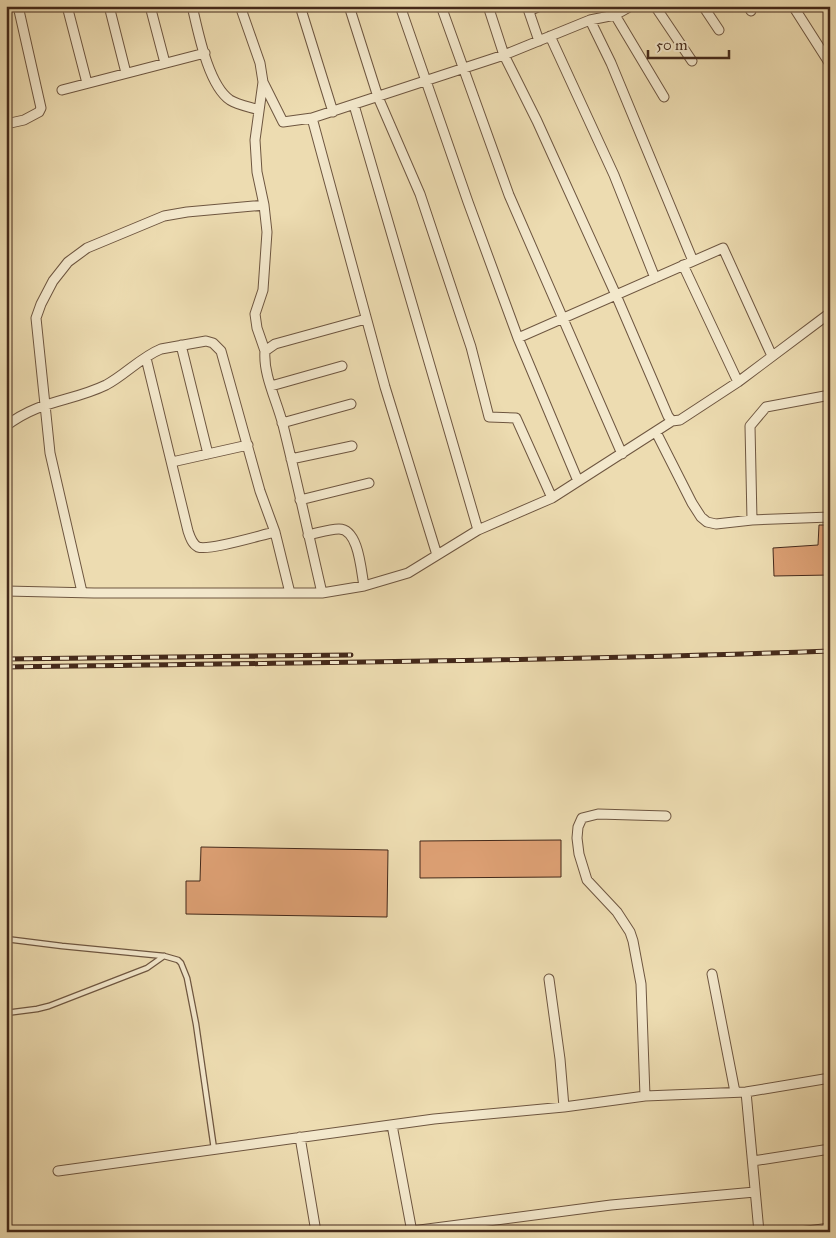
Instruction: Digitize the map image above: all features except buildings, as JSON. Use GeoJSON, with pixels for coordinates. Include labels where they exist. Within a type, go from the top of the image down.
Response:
{"type":"FeatureCollection","features":[{"type":"Feature","properties":{"kind":"street"},"geometry":{"type":"LineString","coordinates":[[6,124],[24,120],[36,114],[40,108],[18,6]]}},
{"type":"Feature","properties":{"kind":"street"},"geometry":{"type":"LineString","coordinates":[[67,6],[87,83]]}},
{"type":"Feature","properties":{"kind":"street"},"geometry":{"type":"LineString","coordinates":[[109,6],[126,73]]}},
{"type":"Feature","properties":{"kind":"street"},"geometry":{"type":"LineString","coordinates":[[150,6],[165,63]]}},
{"type":"Feature","properties":{"kind":"street"},"geometry":{"type":"LineString","coordinates":[[192,6],[212,74],[223,93],[238,104],[259,110]]}},
{"type":"Feature","properties":{"kind":"street"},"geometry":{"type":"LineString","coordinates":[[240,6],[260,62],[263,82],[255,140],[257,172],[264,204],[267,232],[263,290],[255,314],[322,593]]}},
{"type":"Feature","properties":{"kind":"street"},"geometry":{"type":"LineString","coordinates":[[300,6],[333,112]]}},
{"type":"Feature","properties":{"kind":"street"},"geometry":{"type":"LineString","coordinates":[[349,6],[378,97],[420,194],[472,347],[490,416],[516,418],[552,498]]}},
{"type":"Feature","properties":{"kind":"street"},"geometry":{"type":"LineString","coordinates":[[400,6],[425,81],[518,338],[578,481]]}},
{"type":"Feature","properties":{"kind":"street"},"geometry":{"type":"LineString","coordinates":[[440,6],[509,195],[622,454]]}},
{"type":"Feature","properties":{"kind":"street"},"geometry":{"type":"LineString","coordinates":[[488,6],[504,55],[537,121],[616,295],[668,416],[672,421]]}},
{"type":"Feature","properties":{"kind":"street"},"geometry":{"type":"LineString","coordinates":[[539,41],[528,8],[540,6]]}},
{"type":"Feature","properties":{"kind":"street"},"geometry":{"type":"LineString","coordinates":[[610,6],[664,97]]}},
{"type":"Feature","properties":{"kind":"street"},"geometry":{"type":"LineString","coordinates":[[263,82],[283,122],[312,118],[504,55],[590,20],[615,15],[631,6]]}},
{"type":"Feature","properties":{"kind":"street"},"geometry":{"type":"LineString","coordinates":[[655,6],[692,61]]}},
{"type":"Feature","properties":{"kind":"street"},"geometry":{"type":"LineString","coordinates":[[703,6],[719,30]]}},
{"type":"Feature","properties":{"kind":"street"},"geometry":{"type":"LineString","coordinates":[[793,6],[830,64]]}},
{"type":"Feature","properties":{"kind":"street"},"geometry":{"type":"LineString","coordinates":[[590,20],[611,63],[693,261]]}},
{"type":"Feature","properties":{"kind":"street"},"geometry":{"type":"LineString","coordinates":[[550,36],[614,175],[655,278]]}},
{"type":"Feature","properties":{"kind":"street"},"geometry":{"type":"LineString","coordinates":[[62,90],[205,53]]}},
{"type":"Feature","properties":{"kind":"street"},"geometry":{"type":"LineString","coordinates":[[354,104],[478,530]]}},
{"type":"Feature","properties":{"kind":"street"},"geometry":{"type":"LineString","coordinates":[[312,118],[386,393],[437,555]]}},
{"type":"Feature","properties":{"kind":"street"},"geometry":{"type":"LineString","coordinates":[[82,592],[50,453],[36,318],[41,304],[54,281],[68,262],[87,248],[164,216],[264,204]]}},
{"type":"Feature","properties":{"kind":"street"},"geometry":{"type":"LineString","coordinates":[[518,338],[723,248],[772,356]]}},
{"type":"Feature","properties":{"kind":"street"},"geometry":{"type":"LineString","coordinates":[[683,265],[738,382]]}},
{"type":"Feature","properties":{"kind":"street"},"geometry":{"type":"LineString","coordinates":[[6,591],[322,593],[364,586],[408,573],[478,530],[552,498],[672,421],[680,420],[738,382],[830,313]]}},
{"type":"Feature","properties":{"kind":"street"},"geometry":{"type":"LineString","coordinates":[[265,351],[275,344],[366,319]]}},
{"type":"Feature","properties":{"kind":"street"},"geometry":{"type":"LineString","coordinates":[[6,426],[25,412],[106,385],[160,349],[206,341],[213,342],[221,351],[260,491],[275,532],[290,593]]}},
{"type":"Feature","properties":{"kind":"street"},"geometry":{"type":"LineString","coordinates":[[181,345],[208,454]]}},
{"type":"Feature","properties":{"kind":"street"},"geometry":{"type":"LineString","coordinates":[[146,358],[193,544],[197,547],[211,547],[275,532]]}},
{"type":"Feature","properties":{"kind":"street"},"geometry":{"type":"LineString","coordinates":[[271,386],[342,366]]}},
{"type":"Feature","properties":{"kind":"street"},"geometry":{"type":"LineString","coordinates":[[752,520],[750,426],[766,407],[830,395]]}},
{"type":"Feature","properties":{"kind":"street"},"geometry":{"type":"LineString","coordinates":[[282,423],[351,404]]}},
{"type":"Feature","properties":{"kind":"street"},"geometry":{"type":"LineString","coordinates":[[656,432],[701,517],[707,522],[716,524],[830,516]]}},
{"type":"Feature","properties":{"kind":"street"},"geometry":{"type":"LineString","coordinates":[[172,462],[248,445]]}},
{"type":"Feature","properties":{"kind":"street"},"geometry":{"type":"LineString","coordinates":[[291,459],[352,446]]}},
{"type":"Feature","properties":{"kind":"street"},"geometry":{"type":"LineString","coordinates":[[300,500],[369,483]]}},
{"type":"Feature","properties":{"kind":"street"},"geometry":{"type":"LineString","coordinates":[[308,535],[338,529],[349,532],[352,535],[357,552],[364,586]]}},
{"type":"Feature","properties":{"kind":"street"},"geometry":{"type":"LineString","coordinates":[[645,1096],[640,972],[630,932],[617,912],[587,880],[579,854],[578,827],[582,818],[598,814],[666,816]]}},
{"type":"Feature","properties":{"kind":"street"},"geometry":{"type":"LineString","coordinates":[[712,974],[735,1092]]}},
{"type":"Feature","properties":{"kind":"street"},"geometry":{"type":"LineString","coordinates":[[549,979],[560,1059],[564,1107]]}},
{"type":"Feature","properties":{"kind":"street"},"geometry":{"type":"LineString","coordinates":[[58,1171],[392,1125],[564,1107],[645,1096],[746,1092],[830,1078]]}},
{"type":"Feature","properties":{"kind":"street"},"geometry":{"type":"LineString","coordinates":[[746,1092],[759,1232]]}},
{"type":"Feature","properties":{"kind":"street"},"geometry":{"type":"LineString","coordinates":[[392,1125],[412,1232],[611,1205],[756,1192]]}},
{"type":"Feature","properties":{"kind":"street"},"geometry":{"type":"LineString","coordinates":[[300,1137],[316,1232]]}},
{"type":"Feature","properties":{"kind":"street"},"geometry":{"type":"LineString","coordinates":[[752,1161],[830,1149]]}},
{"type":"Feature","properties":{"kind":"street"},"geometry":{"type":"LineString","coordinates":[[800,1232],[830,1228]]}},
{"type":"Feature","properties":{"kind":"lane"},"geometry":{"type":"LineString","coordinates":[[6,939],[164,956],[178,960],[181,963],[187,978],[196,1024],[214,1149]]}},
{"type":"Feature","properties":{"kind":"lane"},"geometry":{"type":"LineString","coordinates":[[6,1013],[49,1006],[147,968],[164,956]]}},
{"type":"Feature","properties":{"kind":"railway"},"geometry":{"type":"LineString","coordinates":[[6,667],[315,663],[830,651]]}},
{"type":"Feature","properties":{"kind":"railway"},"geometry":{"type":"LineString","coordinates":[[6,659],[351,655]]}}]}
